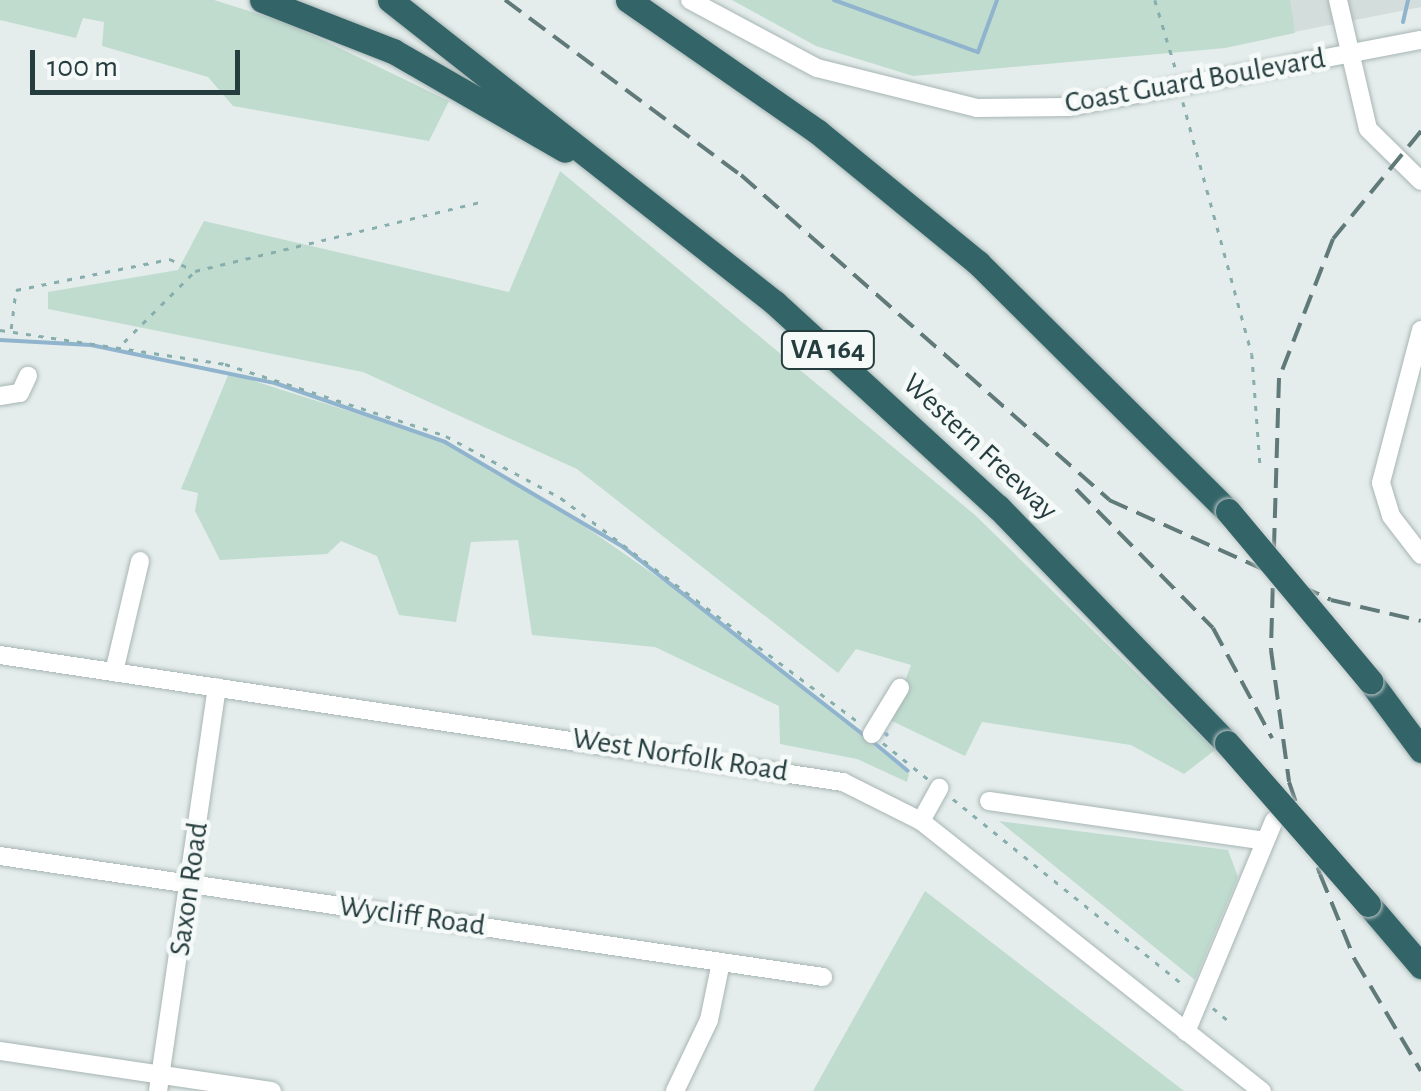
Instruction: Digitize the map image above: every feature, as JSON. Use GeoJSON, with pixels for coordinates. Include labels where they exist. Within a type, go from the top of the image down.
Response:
{"type":"FeatureCollection","features":[{"type":"Feature","properties":{"kind":"highway"},"geometry":{"type":"LineString","coordinates":[[262,0],[393,52],[506,112],[775,303]]}},
{"type":"Feature","properties":{"kind":"highway","name":"Western Freeway"},"geometry":{"type":"LineString","coordinates":[[390,0],[775,303],[998,507],[1227,744],[1421,966]]}},
{"type":"Feature","properties":{"kind":"highway"},"geometry":{"type":"LineString","coordinates":[[628,0],[796,116],[978,263],[1228,512],[1370,681],[1421,750]]}},
{"type":"Feature","properties":{"kind":"street","name":"Coast Guard Boulevard"},"geometry":{"type":"LineString","coordinates":[[690,0],[818,68],[977,108],[1069,107],[1421,40]]}},
{"type":"Feature","properties":{"kind":"street"},"geometry":{"type":"LineString","coordinates":[[1338,0],[1346,54],[1368,129],[1421,180]]}},
{"type":"Feature","properties":{"kind":"street"},"geometry":{"type":"LineString","coordinates":[[1421,330],[1382,482],[1391,516],[1421,554]]}},
{"type":"Feature","properties":{"kind":"street"},"geometry":{"type":"LineString","coordinates":[[0,396],[20,393],[28,376]]}},
{"type":"Feature","properties":{"kind":"street"},"geometry":{"type":"LineString","coordinates":[[114,672],[140,561]]}},
{"type":"Feature","properties":{"kind":"street","name":"West Norfolk Road"},"geometry":{"type":"LineString","coordinates":[[0,655],[814,775],[921,821],[1262,1091]]}},
{"type":"Feature","properties":{"kind":"street","name":"Saxon Road"},"geometry":{"type":"LineString","coordinates":[[160,1083],[192,884],[217,687]]}},
{"type":"Feature","properties":{"kind":"street"},"geometry":{"type":"LineString","coordinates":[[872,734],[900,688]]}},
{"type":"Feature","properties":{"kind":"street"},"geometry":{"type":"LineString","coordinates":[[921,821],[939,788]]}},
{"type":"Feature","properties":{"kind":"street"},"geometry":{"type":"LineString","coordinates":[[989,801],[1265,840]]}},
{"type":"Feature","properties":{"kind":"street"},"geometry":{"type":"LineString","coordinates":[[1186,1032],[1274,820]]}},
{"type":"Feature","properties":{"kind":"street","name":"Wycliff Road"},"geometry":{"type":"LineString","coordinates":[[0,856],[823,977]]}},
{"type":"Feature","properties":{"kind":"street"},"geometry":{"type":"LineString","coordinates":[[675,1091],[709,1020],[721,962]]}},
{"type":"Feature","properties":{"kind":"street"},"geometry":{"type":"LineString","coordinates":[[0,1051],[160,1083],[272,1091]]}},
{"type":"Feature","properties":{"kind":"path"},"geometry":{"type":"LineString","coordinates":[[1155,0],[1252,354],[1260,464]]}},
{"type":"Feature","properties":{"kind":"path"},"geometry":{"type":"LineString","coordinates":[[122,343],[195,271],[484,201]]}},
{"type":"Feature","properties":{"kind":"path"},"geometry":{"type":"LineString","coordinates":[[11,330],[16,290],[170,259],[195,271]]}},
{"type":"Feature","properties":{"kind":"path"},"geometry":{"type":"LineString","coordinates":[[0,330],[122,343],[276,376],[446,436],[562,498],[872,734],[1186,987]]}},
{"type":"Feature","properties":{"kind":"path"},"geometry":{"type":"LineString","coordinates":[[1212,1007],[1231,1022]]}},
{"type":"Feature","properties":{"kind":"shaded area"},"geometry":{"type":"Polygon","coordinates":[[[1193,0],[1421,0],[1421,7],[1207,49],[1193,0]]]}},
{"type":"Feature","properties":{"kind":"green space"},"geometry":{"type":"Polygon","coordinates":[[[0,0],[214,0],[290,24],[449,101],[429,141],[233,106],[208,77],[102,46],[104,22],[83,18],[76,38],[0,20],[0,0]]]}},
{"type":"Feature","properties":{"kind":"green space"},"geometry":{"type":"Polygon","coordinates":[[[732,0],[1290,0],[1295,33],[1225,48],[913,76],[816,46],[732,0]]]}},
{"type":"Feature","properties":{"kind":"green space"},"geometry":{"type":"Polygon","coordinates":[[[560,171],[975,515],[1215,750],[1184,774],[1131,745],[982,722],[965,756],[890,720],[911,665],[856,649],[838,673],[577,469],[363,372],[48,309],[48,292],[178,270],[204,221],[509,292],[560,171]]]}},
{"type":"Feature","properties":{"kind":"green space"},"geometry":{"type":"Polygon","coordinates":[[[229,373],[440,440],[551,503],[711,614],[909,774],[907,782],[857,759],[780,744],[779,706],[655,647],[532,635],[518,540],[471,542],[456,622],[399,615],[377,556],[341,541],[327,554],[220,560],[195,511],[198,493],[181,489],[229,373]]]}},
{"type":"Feature","properties":{"kind":"green space"},"geometry":{"type":"Polygon","coordinates":[[[999,821],[1228,850],[1238,877],[1195,980],[999,821]]]}},
{"type":"Feature","properties":{"kind":"green space"},"geometry":{"type":"Polygon","coordinates":[[[925,891],[1184,1091],[813,1091],[925,891]]]}},
{"type":"Feature","properties":{"kind":"waterway"},"geometry":{"type":"LineString","coordinates":[[834,0],[978,52],[997,0]]}},
{"type":"Feature","properties":{"kind":"waterway"},"geometry":{"type":"LineString","coordinates":[[1403,22],[1408,0]]}},
{"type":"Feature","properties":{"kind":"waterway"},"geometry":{"type":"LineString","coordinates":[[0,340],[91,345],[275,383],[445,442],[623,547],[865,736]]}},
{"type":"Feature","properties":{"kind":"waterway"},"geometry":{"type":"LineString","coordinates":[[873,742],[908,771]]}},
{"type":"Feature","properties":{"kind":"railway"},"geometry":{"type":"LineString","coordinates":[[505,0],[741,175],[1109,500],[1331,600],[1421,621]]}},
{"type":"Feature","properties":{"kind":"railway"},"geometry":{"type":"LineString","coordinates":[[1421,131],[1333,239],[1279,378],[1271,650],[1289,782],[1320,874],[1355,960],[1421,1071]]}},
{"type":"Feature","properties":{"kind":"railway"},"geometry":{"type":"LineString","coordinates":[[1076,489],[1213,628],[1272,738]]}}]}
